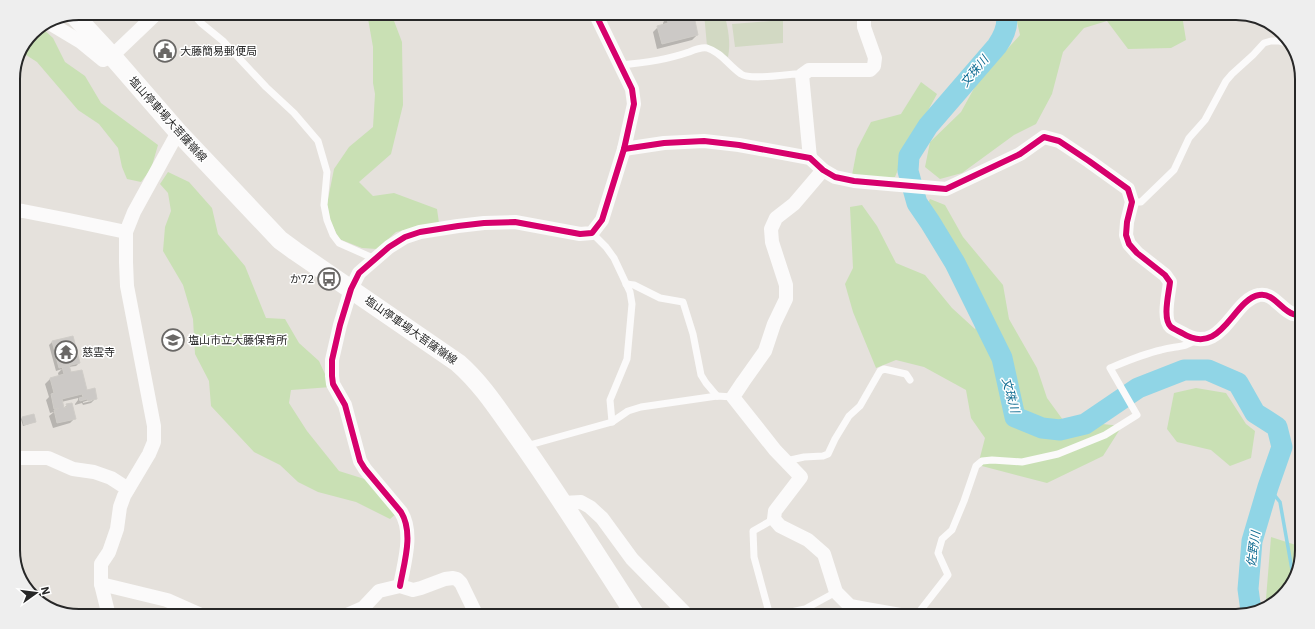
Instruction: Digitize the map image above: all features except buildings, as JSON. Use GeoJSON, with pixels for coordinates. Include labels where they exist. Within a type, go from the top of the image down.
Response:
{"type":"FeatureCollection","features":[{"type":"Feature","properties":{"kind":"main road","name":"塩山停車場大菩薩嶺線"},"geometry":{"type":"LineString","coordinates":[[79,20],[178,132],[280,240],[458,363],[471,374],[524,446],[563,503],[631,609]]}},
{"type":"Feature","properties":{"kind":"street"},"geometry":{"type":"LineString","coordinates":[[54,26],[81,42],[103,60],[112,56],[150,20]]}},
{"type":"Feature","properties":{"kind":"street"},"geometry":{"type":"LineString","coordinates":[[400,586],[408,536],[405,518],[360,461],[345,405],[334,384],[332,376],[332,360],[340,325],[351,289],[359,273],[389,247],[405,237],[420,232],[484,223],[515,222],[580,234],[592,233],[602,220],[624,149],[634,104],[632,89],[598,20]]}},
{"type":"Feature","properties":{"kind":"street"},"geometry":{"type":"LineString","coordinates":[[810,158],[802,75],[809,70],[870,70],[874,66],[875,58],[864,27],[864,20]]}},
{"type":"Feature","properties":{"kind":"street"},"geometry":{"type":"LineString","coordinates":[[107,609],[101,584],[101,564],[109,552],[117,529],[120,507],[128,489],[149,454],[154,442],[154,426],[127,286],[126,232],[134,212],[178,132]]}},
{"type":"Feature","properties":{"kind":"street"},"geometry":{"type":"LineString","coordinates":[[624,149],[664,143],[704,141],[739,145],[810,158],[822,170],[835,177],[854,182],[946,189],[1020,154],[1044,137],[1059,141],[1090,161],[1128,189],[1132,202],[1127,222],[1126,235],[1129,244],[1137,253],[1164,275],[1170,282],[1166,316],[1170,326],[1185,335],[1197,339],[1210,337],[1218,332],[1252,297],[1260,294],[1269,296],[1295,315]]}},
{"type":"Feature","properties":{"kind":"street"},"geometry":{"type":"LineString","coordinates":[[822,170],[794,204],[776,218],[771,229],[772,242],[786,285],[786,299],[774,324],[766,351],[733,397],[775,450],[801,477],[775,510],[774,519],[780,526],[808,540],[824,554],[836,592],[850,606],[862,609]]}},
{"type":"Feature","properties":{"kind":"street"},"geometry":{"type":"LineString","coordinates":[[20,211],[126,232]]}},
{"type":"Feature","properties":{"kind":"street"},"geometry":{"type":"LineString","coordinates":[[20,458],[48,458],[73,469],[94,472],[110,478],[128,489]]}},
{"type":"Feature","properties":{"kind":"street"},"geometry":{"type":"LineString","coordinates":[[563,503],[581,502],[590,507],[602,518],[632,559],[680,609]]}},
{"type":"Feature","properties":{"kind":"street"},"geometry":{"type":"LineString","coordinates":[[361,609],[379,591],[400,586],[414,590],[444,579],[453,578],[457,579],[461,583],[474,609]]}},
{"type":"Feature","properties":{"kind":"street"},"geometry":{"type":"LineString","coordinates":[[101,584],[167,600],[187,609]]}},
{"type":"Feature","properties":{"kind":"lane"},"geometry":{"type":"LineString","coordinates":[[198,20],[223,41],[266,87],[294,113],[318,141],[327,172],[324,205],[327,220],[333,235],[339,243],[375,259]]}},
{"type":"Feature","properties":{"kind":"lane"},"geometry":{"type":"LineString","coordinates":[[1132,202],[1141,202],[1174,170],[1189,138],[1205,120],[1226,81],[1232,74],[1264,44],[1271,41],[1281,42]]}},
{"type":"Feature","properties":{"kind":"lane"},"geometry":{"type":"LineString","coordinates":[[620,65],[653,62],[679,56],[701,48],[707,48],[718,54],[741,75],[750,77],[795,74],[802,75]]}},
{"type":"Feature","properties":{"kind":"lane"},"geometry":{"type":"LineString","coordinates":[[592,233],[606,247],[614,258],[630,292],[632,304],[627,359],[610,400],[612,422]]}},
{"type":"Feature","properties":{"kind":"lane"},"geometry":{"type":"LineString","coordinates":[[626,284],[634,285],[660,298],[683,302],[693,334],[701,375],[717,396]]}},
{"type":"Feature","properties":{"kind":"lane"},"geometry":{"type":"LineString","coordinates":[[922,609],[948,576],[938,553],[942,539],[952,530],[976,466],[982,461],[992,460],[1022,462],[1058,454],[1105,435],[1137,415],[1110,368],[1131,359],[1162,349],[1192,344],[1197,339]]}},
{"type":"Feature","properties":{"kind":"lane"},"geometry":{"type":"LineString","coordinates":[[786,461],[828,454],[849,416],[860,406],[880,371],[884,369],[906,374],[910,380]]}},
{"type":"Feature","properties":{"kind":"lane"},"geometry":{"type":"LineString","coordinates":[[524,446],[612,422],[628,411],[641,406],[717,396],[733,397]]}},
{"type":"Feature","properties":{"kind":"lane"},"geometry":{"type":"LineString","coordinates":[[769,609],[754,557],[753,531],[774,519]]}},
{"type":"Feature","properties":{"kind":"lane"},"geometry":{"type":"LineString","coordinates":[[805,609],[836,592]]}},
{"type":"Feature","properties":{"kind":"green space"},"geometry":{"type":"Polygon","coordinates":[[[368,20],[394,20],[402,42],[403,105],[391,154],[359,182],[373,196],[394,193],[437,209],[439,223],[396,232],[377,249],[362,248],[339,239],[330,220],[327,204],[334,169],[349,147],[373,127],[375,94],[373,83],[373,47],[368,20]]]}},
{"type":"Feature","properties":{"kind":"green space"},"geometry":{"type":"Polygon","coordinates":[[[705,20],[726,20],[729,35],[728,57],[707,46],[705,20]]]}},
{"type":"Feature","properties":{"kind":"green space"},"geometry":{"type":"Polygon","coordinates":[[[783,20],[783,43],[735,47],[732,24],[783,20]]]}},
{"type":"Feature","properties":{"kind":"green space"},"geometry":{"type":"Polygon","coordinates":[[[1017,20],[1183,20],[1186,40],[1171,48],[1128,49],[1107,21],[1084,28],[1063,52],[1052,94],[1036,124],[1014,135],[962,173],[940,179],[925,167],[930,142],[961,112],[978,81],[1020,35],[1017,20]]]}},
{"type":"Feature","properties":{"kind":"green space"},"geometry":{"type":"Polygon","coordinates":[[[45,31],[53,38],[65,62],[85,76],[101,103],[158,145],[151,169],[141,182],[127,179],[122,167],[118,148],[99,124],[78,110],[37,62],[25,54],[37,37],[45,31]]]}},
{"type":"Feature","properties":{"kind":"green space"},"geometry":{"type":"Polygon","coordinates":[[[921,82],[937,94],[911,137],[895,177],[876,179],[852,175],[857,149],[871,122],[901,114],[921,82]]]}},
{"type":"Feature","properties":{"kind":"green space"},"geometry":{"type":"Polygon","coordinates":[[[168,172],[189,182],[212,208],[218,234],[245,266],[266,318],[285,319],[299,343],[319,361],[331,387],[291,390],[289,403],[307,431],[339,471],[374,482],[396,514],[390,519],[356,502],[318,492],[298,482],[280,465],[254,452],[211,406],[209,381],[195,354],[193,319],[183,285],[163,251],[165,227],[171,211],[168,193],[160,184],[168,172]]]}},
{"type":"Feature","properties":{"kind":"green space"},"geometry":{"type":"Polygon","coordinates":[[[930,199],[945,205],[963,237],[1003,285],[1009,319],[1037,368],[1047,398],[1063,420],[1122,426],[1103,456],[1047,483],[978,465],[985,438],[971,418],[966,390],[924,367],[896,360],[876,368],[853,312],[845,284],[853,268],[850,207],[862,205],[877,226],[896,263],[925,275],[952,308],[975,329],[987,313],[962,266],[926,206],[930,199]]]}},
{"type":"Feature","properties":{"kind":"green space"},"geometry":{"type":"Polygon","coordinates":[[[1196,388],[1226,393],[1246,424],[1255,431],[1251,458],[1230,466],[1211,450],[1177,442],[1167,429],[1174,393],[1196,388]]]}},
{"type":"Feature","properties":{"kind":"green space"},"geometry":{"type":"Polygon","coordinates":[[[1271,537],[1295,545],[1295,550],[1294,562],[1289,576],[1278,592],[1266,601],[1271,537]]]}},
{"type":"Feature","properties":{"kind":"waterway","name":"文珠川"},"geometry":{"type":"LineString","coordinates":[[1007,20],[1002,38],[997,46],[928,126],[909,156],[908,171],[917,203],[955,263],[1002,358],[1015,417],[1042,428],[1060,430],[1085,424],[1138,388],[1184,370],[1208,370],[1238,383],[1255,413],[1277,427],[1282,447],[1252,541],[1248,589],[1250,607]]}},
{"type":"Feature","properties":{"kind":"waterway","name":"文珠川"},"geometry":{"type":"LineString","coordinates":[[1268,487],[1280,502],[1292,569]]}},
{"type":"Feature","properties":{"kind":"cycle path"},"geometry":{"type":"LineString","coordinates":[[400,586],[407,548],[407,529],[405,520],[401,512],[360,461],[345,405],[333,384],[332,360],[340,325],[351,289],[359,273],[389,247],[405,237],[420,232],[484,223],[515,222],[580,234],[592,233],[602,220],[624,149],[634,104],[632,89],[598,20]]}},
{"type":"Feature","properties":{"kind":"cycle path"},"geometry":{"type":"LineString","coordinates":[[624,149],[664,143],[704,141],[739,145],[810,158],[823,170],[835,177],[854,181],[946,189],[1020,154],[1044,137],[1059,141],[1128,189],[1132,202],[1127,222],[1126,235],[1129,244],[1137,253],[1165,275],[1170,282],[1166,312],[1168,323],[1171,327],[1196,339],[1207,338],[1217,333],[1250,299],[1259,295],[1269,296],[1289,312],[1295,314]]}},
{"type":"Feature","properties":{"kind":"place","name":"大藤簡易郵便局"},"geometry":{"type":"Point","coordinates":[165,51]}},
{"type":"Feature","properties":{"kind":"place","name":"か72"},"geometry":{"type":"Point","coordinates":[329,279]}},
{"type":"Feature","properties":{"kind":"place","name":"塩山市立大藤保育所"},"geometry":{"type":"Point","coordinates":[173,340]}},
{"type":"Feature","properties":{"kind":"place","name":"慈雲寺"},"geometry":{"type":"Point","coordinates":[66,352]}},
{"type":"Feature","properties":{"kind":"water label","name":"佐野川"},"geometry":{"type":"Point","coordinates":[1253,549]}}]}
